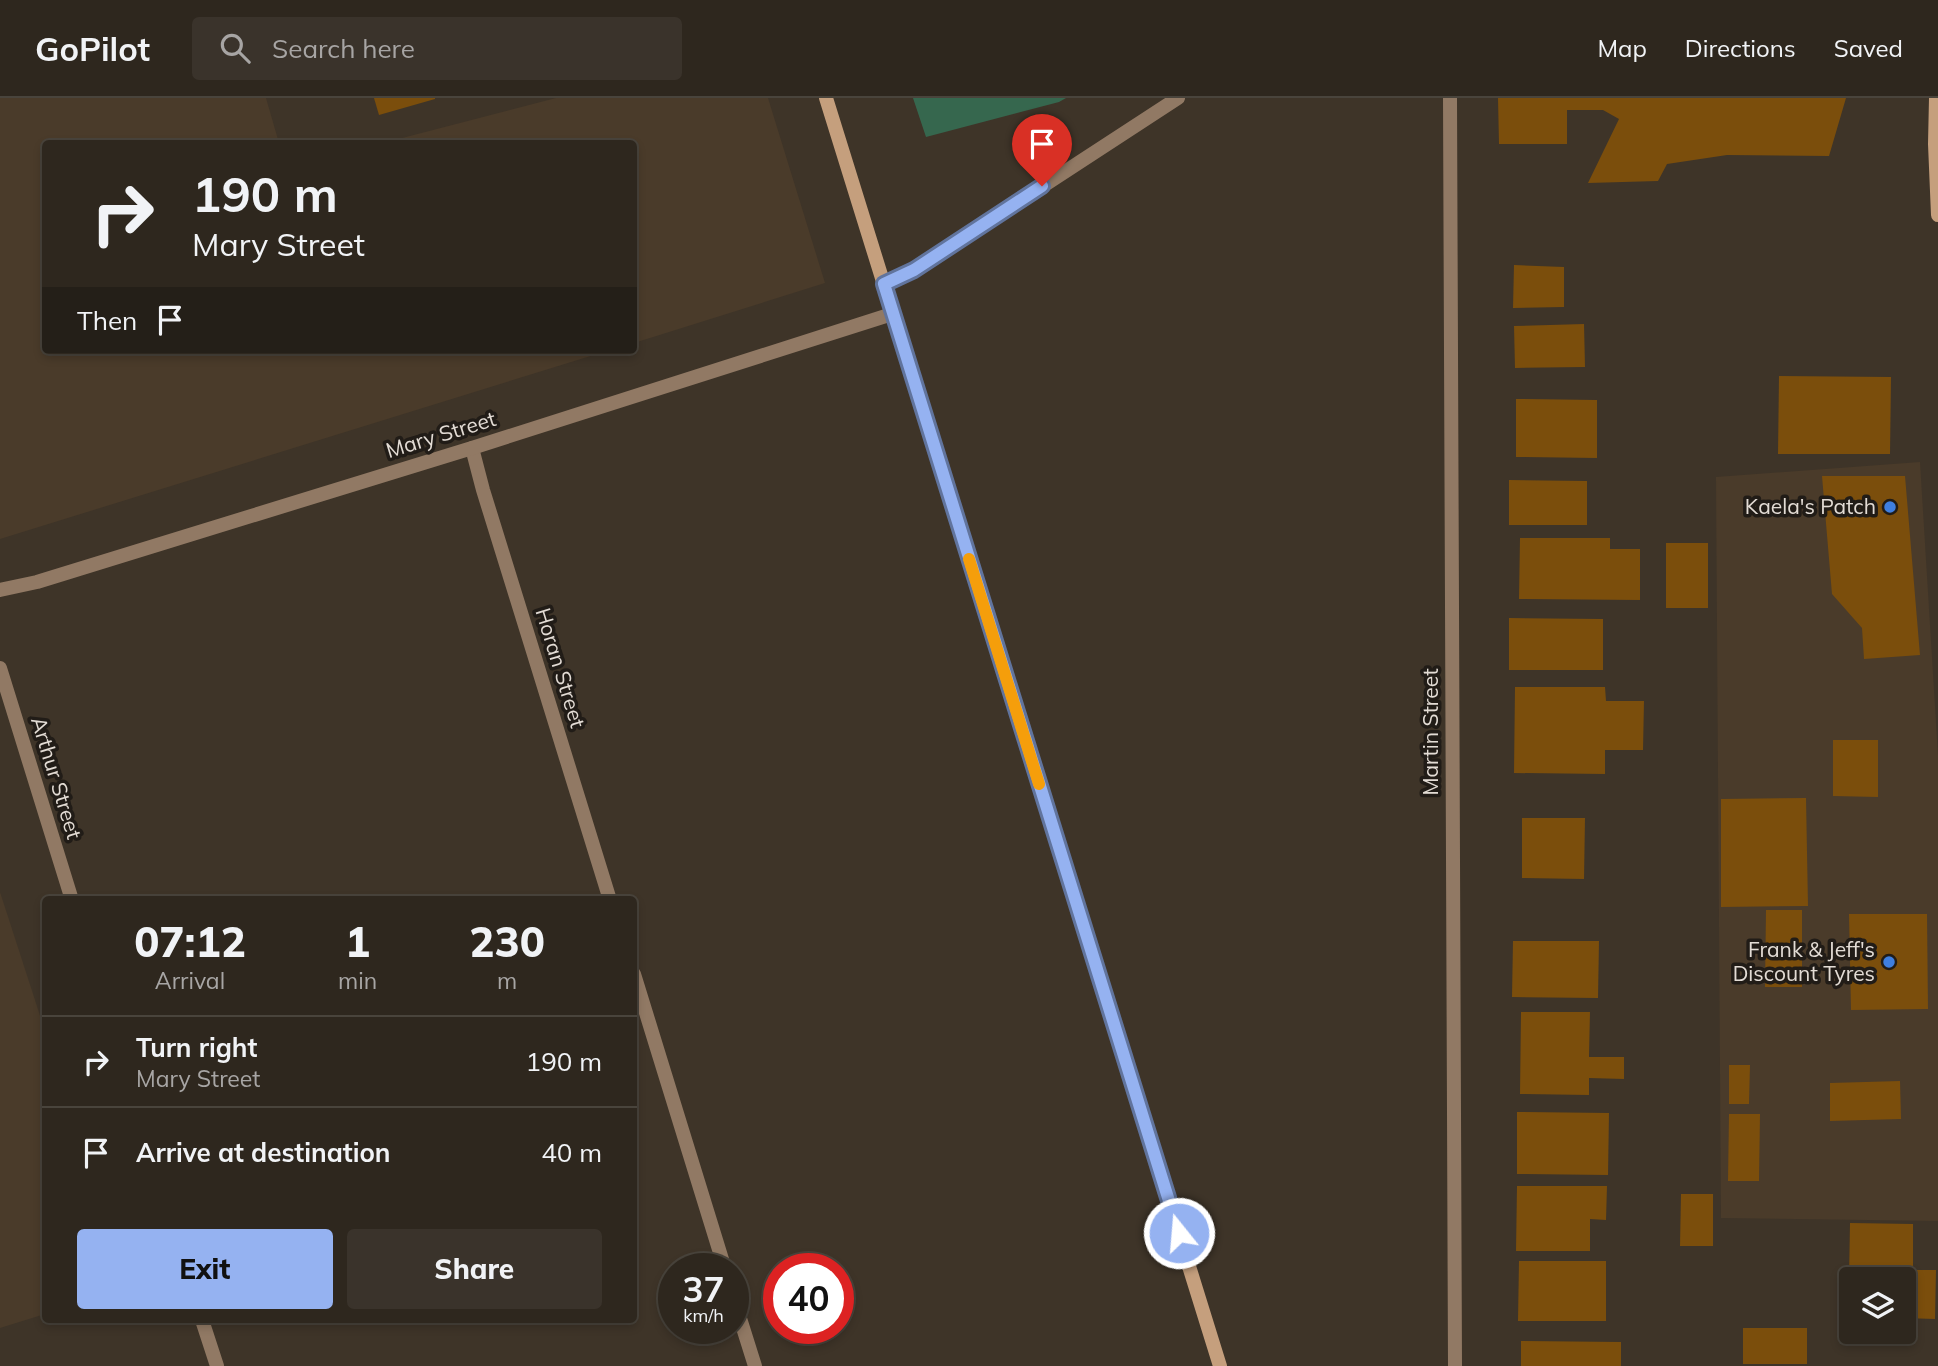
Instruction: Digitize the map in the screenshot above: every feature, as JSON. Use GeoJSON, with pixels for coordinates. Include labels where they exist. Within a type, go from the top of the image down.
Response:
{"type":"FeatureCollection","features":[{"type":"Feature","properties":{"kind":"street"},"geometry":{"type":"LineString","coordinates":[[826,98],[1220,1366]]}},
{"type":"Feature","properties":{"kind":"street"},"geometry":{"type":"LineString","coordinates":[[884,284],[914,270],[1178,98]]}},
{"type":"Feature","properties":{"kind":"street","name":"Martin Street"},"geometry":{"type":"LineString","coordinates":[[1450,98],[1455,1366]]}},
{"type":"Feature","properties":{"kind":"street"},"geometry":{"type":"LineString","coordinates":[[1936,98],[1938,215]]}},
{"type":"Feature","properties":{"kind":"street","name":"Mary Street"},"geometry":{"type":"LineString","coordinates":[[0,590],[37,582],[472,448],[892,314]]}},
{"type":"Feature","properties":{"kind":"street","name":"Horan Street"},"geometry":{"type":"LineString","coordinates":[[472,448],[609,896]]}},
{"type":"Feature","properties":{"kind":"street","name":"Arthur Street"},"geometry":{"type":"LineString","coordinates":[[0,668],[71,896]]}},
{"type":"Feature","properties":{"kind":"street"},"geometry":{"type":"LineString","coordinates":[[637,984],[720,1253]]}},
{"type":"Feature","properties":{"kind":"street"},"geometry":{"type":"LineString","coordinates":[[203,1323],[217,1366]]}},
{"type":"Feature","properties":{"kind":"street"},"geometry":{"type":"LineString","coordinates":[[748,1344],[755,1366]]}},
{"type":"Feature","properties":{"kind":"shaded area"},"geometry":{"type":"Polygon","coordinates":[[[0,98],[266,98],[278,140],[42,140],[42,354],[597,354],[0,539],[0,98]]]}},
{"type":"Feature","properties":{"kind":"shaded area"},"geometry":{"type":"Polygon","coordinates":[[[556,98],[768,98],[825,283],[637,342],[637,140],[395,140],[556,98]]]}},
{"type":"Feature","properties":{"kind":"shaded area"},"geometry":{"type":"Polygon","coordinates":[[[1920,462],[1938,755],[1938,1221],[1721,1218],[1716,477],[1920,462]]]}},
{"type":"Feature","properties":{"kind":"shaded area"},"geometry":{"type":"Polygon","coordinates":[[[0,892],[42,1022],[42,1315],[0,1328],[0,892]]]}},
{"type":"Feature","properties":{"kind":"green space"},"geometry":{"type":"Polygon","coordinates":[[[913,98],[1066,98],[926,137],[913,98]]]}},
{"type":"Feature","properties":{"kind":"building"},"geometry":{"type":"Polygon","coordinates":[[[374,98],[435,98],[435,99],[379,115],[374,98]]]}},
{"type":"Feature","properties":{"kind":"building"},"geometry":{"type":"Polygon","coordinates":[[[1498,98],[1846,98],[1829,156],[1727,155],[1667,164],[1658,181],[1588,183],[1619,119],[1603,110],[1567,110],[1567,144],[1499,144],[1498,98]]]}},
{"type":"Feature","properties":{"kind":"building"},"geometry":{"type":"Polygon","coordinates":[[[1514,265],[1564,267],[1564,307],[1513,308],[1514,265]]]}},
{"type":"Feature","properties":{"kind":"building"},"geometry":{"type":"Polygon","coordinates":[[[1584,324],[1585,367],[1515,368],[1514,326],[1584,324]]]}},
{"type":"Feature","properties":{"kind":"building"},"geometry":{"type":"Polygon","coordinates":[[[1779,376],[1891,377],[1890,454],[1778,454],[1779,376]]]}},
{"type":"Feature","properties":{"kind":"building"},"geometry":{"type":"Polygon","coordinates":[[[1516,399],[1597,400],[1597,458],[1516,457],[1516,399]]]}},
{"type":"Feature","properties":{"kind":"building"},"geometry":{"type":"Polygon","coordinates":[[[1822,476],[1905,476],[1920,655],[1864,659],[1862,628],[1832,594],[1822,476]]]}},
{"type":"Feature","properties":{"kind":"building"},"geometry":{"type":"Polygon","coordinates":[[[1509,480],[1587,481],[1587,525],[1509,525],[1509,480]]]}},
{"type":"Feature","properties":{"kind":"building"},"geometry":{"type":"Polygon","coordinates":[[[1520,538],[1610,538],[1610,549],[1640,549],[1640,600],[1519,599],[1520,538]]]}},
{"type":"Feature","properties":{"kind":"building"},"geometry":{"type":"Polygon","coordinates":[[[1666,543],[1708,543],[1708,608],[1666,608],[1666,543]]]}},
{"type":"Feature","properties":{"kind":"building"},"geometry":{"type":"Polygon","coordinates":[[[1509,618],[1603,619],[1603,670],[1509,670],[1509,618]]]}},
{"type":"Feature","properties":{"kind":"building"},"geometry":{"type":"Polygon","coordinates":[[[1515,687],[1605,687],[1606,701],[1644,701],[1643,750],[1605,750],[1605,774],[1514,773],[1515,687]]]}},
{"type":"Feature","properties":{"kind":"building"},"geometry":{"type":"Polygon","coordinates":[[[1833,740],[1878,740],[1878,797],[1833,796],[1833,740]]]}},
{"type":"Feature","properties":{"kind":"building"},"geometry":{"type":"Polygon","coordinates":[[[1806,798],[1808,906],[1721,907],[1721,799],[1806,798]]]}},
{"type":"Feature","properties":{"kind":"building"},"geometry":{"type":"Polygon","coordinates":[[[1522,818],[1585,818],[1584,879],[1522,878],[1522,818]]]}},
{"type":"Feature","properties":{"kind":"building"},"geometry":{"type":"Polygon","coordinates":[[[1766,910],[1802,910],[1802,987],[1765,987],[1766,910]]]}},
{"type":"Feature","properties":{"kind":"building","name":"Frank & Jeff's Discount Tyres"},"geometry":{"type":"Polygon","coordinates":[[[1849,914],[1927,914],[1928,1009],[1851,1010],[1849,914]]]}},
{"type":"Feature","properties":{"kind":"building"},"geometry":{"type":"Polygon","coordinates":[[[1513,941],[1599,941],[1598,998],[1512,997],[1513,941]]]}},
{"type":"Feature","properties":{"kind":"building"},"geometry":{"type":"Polygon","coordinates":[[[1521,1012],[1590,1012],[1589,1057],[1624,1057],[1624,1079],[1589,1078],[1589,1095],[1520,1094],[1521,1012]]]}},
{"type":"Feature","properties":{"kind":"building"},"geometry":{"type":"Polygon","coordinates":[[[1729,1065],[1750,1065],[1749,1104],[1729,1104],[1729,1065]]]}},
{"type":"Feature","properties":{"kind":"building"},"geometry":{"type":"Polygon","coordinates":[[[1900,1081],[1901,1119],[1830,1121],[1830,1083],[1900,1081]]]}},
{"type":"Feature","properties":{"kind":"building"},"geometry":{"type":"Polygon","coordinates":[[[1517,1112],[1609,1113],[1608,1175],[1517,1174],[1517,1112]]]}},
{"type":"Feature","properties":{"kind":"building"},"geometry":{"type":"Polygon","coordinates":[[[1729,1114],[1760,1114],[1759,1181],[1728,1181],[1729,1114]]]}},
{"type":"Feature","properties":{"kind":"building"},"geometry":{"type":"Polygon","coordinates":[[[1517,1186],[1607,1186],[1606,1220],[1590,1219],[1590,1251],[1516,1251],[1517,1186]]]}},
{"type":"Feature","properties":{"kind":"building"},"geometry":{"type":"Polygon","coordinates":[[[1681,1194],[1713,1194],[1713,1246],[1680,1246],[1681,1194]]]}},
{"type":"Feature","properties":{"kind":"building"},"geometry":{"type":"Polygon","coordinates":[[[1850,1223],[1913,1224],[1913,1267],[1849,1267],[1850,1223]]]}},
{"type":"Feature","properties":{"kind":"building"},"geometry":{"type":"Polygon","coordinates":[[[1519,1261],[1606,1261],[1606,1321],[1518,1321],[1519,1261]]]}},
{"type":"Feature","properties":{"kind":"building"},"geometry":{"type":"Polygon","coordinates":[[[1916,1270],[1936,1270],[1935,1319],[1916,1318],[1916,1270]]]}},
{"type":"Feature","properties":{"kind":"building"},"geometry":{"type":"Polygon","coordinates":[[[1743,1328],[1807,1328],[1807,1364],[1743,1364],[1743,1328]]]}},
{"type":"Feature","properties":{"kind":"building"},"geometry":{"type":"Polygon","coordinates":[[[1521,1341],[1621,1342],[1621,1366],[1521,1366],[1521,1341]]]}},
{"type":"Feature","properties":{"kind":"slow traffic"},"geometry":{"type":"LineString","coordinates":[[969,559],[1039,784]]}},
{"type":"Feature","properties":{"kind":"place","name":"Kaela's Patch"},"geometry":{"type":"Point","coordinates":[1890,507]}},
{"type":"Feature","properties":{"kind":"place","name":"Frank & Jeff's Discount Tyres"},"geometry":{"type":"Point","coordinates":[1889,962]}},
{"type":"Feature","properties":{"kind":"route"},"geometry":{"type":"LineString","coordinates":[[1042,186],[914,270],[884,284],[1179,1233]]}}]}
